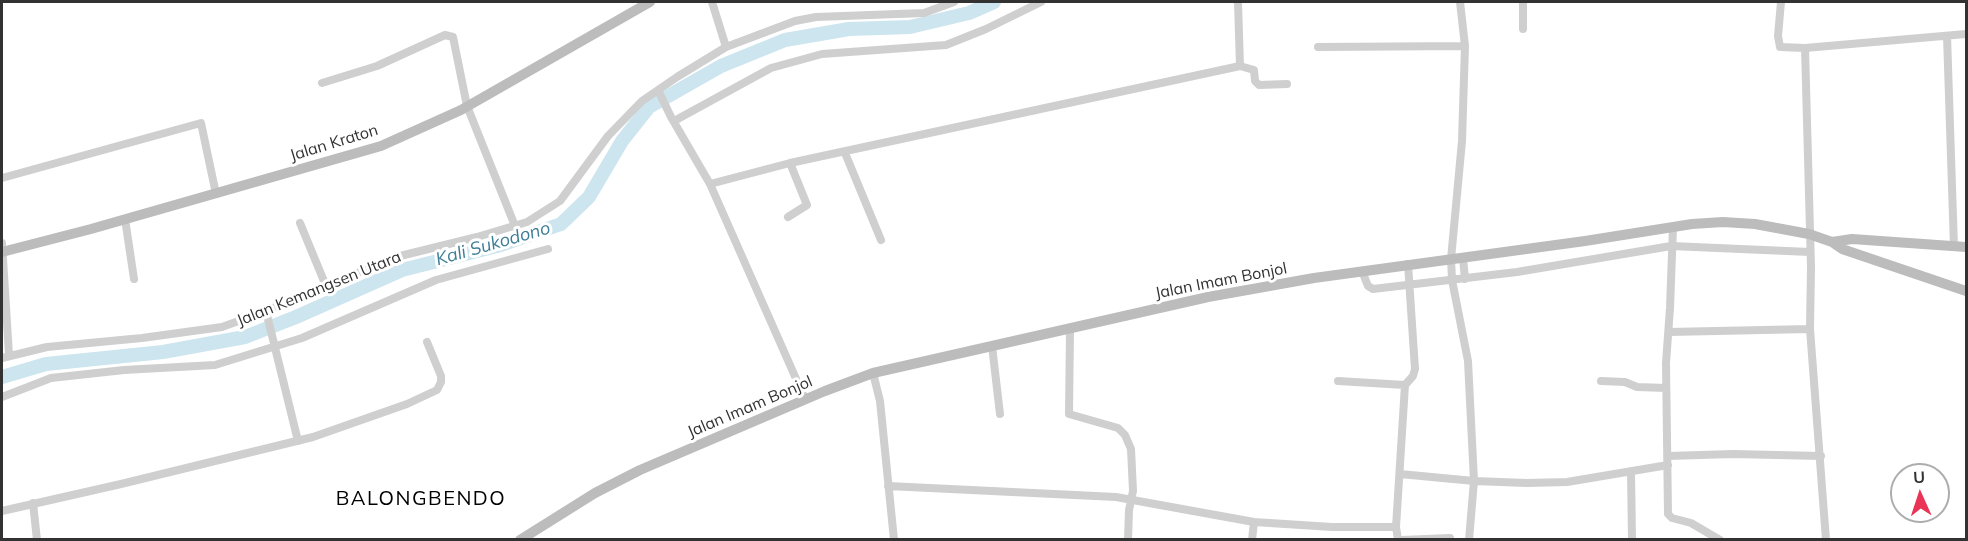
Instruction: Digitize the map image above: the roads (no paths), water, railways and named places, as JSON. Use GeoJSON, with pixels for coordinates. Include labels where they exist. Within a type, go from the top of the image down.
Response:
{"type":"FeatureCollection","features":[{"type":"Feature","properties":{"kind":"main road","name":"Jalan Kraton"},"geometry":{"type":"LineString","coordinates":[[2,249],[125,219],[381,146],[468,106],[650,2]]}},
{"type":"Feature","properties":{"kind":"main road","name":"Jalan Imam Bonjol"},"geometry":{"type":"LineString","coordinates":[[520,540],[587,498],[640,470],[805,399],[873,373],[1208,297],[1408,264],[1723,222],[1755,224],[1809,234],[1832,242],[1852,239],[1966,247]]}},
{"type":"Feature","properties":{"kind":"main road"},"geometry":{"type":"LineString","coordinates":[[1832,242],[1842,249],[1966,291]]}},
{"type":"Feature","properties":{"kind":"street"},"geometry":{"type":"LineString","coordinates":[[711,2],[726,47]]}},
{"type":"Feature","properties":{"kind":"street","name":"Jalan Kemangsen Utara"},"geometry":{"type":"LineString","coordinates":[[5,357],[46,347],[206,330],[236,323],[267,314],[396,257],[515,226],[539,216],[557,204],[630,111],[726,47],[795,21],[826,16],[910,14],[932,11],[954,2]]}},
{"type":"Feature","properties":{"kind":"street"},"geometry":{"type":"LineString","coordinates":[[672,119],[771,68],[822,54],[951,44],[1041,2]]}},
{"type":"Feature","properties":{"kind":"street"},"geometry":{"type":"LineString","coordinates":[[1238,2],[1240,66]]}},
{"type":"Feature","properties":{"kind":"street"},"geometry":{"type":"LineString","coordinates":[[1460,2],[1465,46],[1462,141],[1451,259],[1452,280],[1468,362],[1474,481],[1469,540]]}},
{"type":"Feature","properties":{"kind":"street"},"geometry":{"type":"LineString","coordinates":[[1522,2],[1523,29]]}},
{"type":"Feature","properties":{"kind":"street"},"geometry":{"type":"LineString","coordinates":[[1781,2],[1778,47],[1805,48],[1966,34]]}},
{"type":"Feature","properties":{"kind":"street"},"geometry":{"type":"LineString","coordinates":[[322,83],[377,66],[448,35],[453,38],[468,106],[515,226]]}},
{"type":"Feature","properties":{"kind":"street"},"geometry":{"type":"LineString","coordinates":[[1947,36],[1954,247]]}},
{"type":"Feature","properties":{"kind":"street"},"geometry":{"type":"LineString","coordinates":[[1318,47],[1465,46]]}},
{"type":"Feature","properties":{"kind":"street"},"geometry":{"type":"LineString","coordinates":[[1805,48],[1810,329],[1826,540]]}},
{"type":"Feature","properties":{"kind":"street"},"geometry":{"type":"LineString","coordinates":[[710,184],[790,163],[845,153],[1240,66],[1254,70],[1255,82],[1259,85],[1287,84]]}},
{"type":"Feature","properties":{"kind":"street"},"geometry":{"type":"LineString","coordinates":[[660,93],[672,119],[710,184],[805,399]]}},
{"type":"Feature","properties":{"kind":"street"},"geometry":{"type":"LineString","coordinates":[[2,178],[201,123],[216,194]]}},
{"type":"Feature","properties":{"kind":"street"},"geometry":{"type":"LineString","coordinates":[[845,153],[880,240]]}},
{"type":"Feature","properties":{"kind":"street"},"geometry":{"type":"LineString","coordinates":[[788,217],[807,206],[790,163]]}},
{"type":"Feature","properties":{"kind":"street"},"geometry":{"type":"LineString","coordinates":[[125,219],[134,279]]}},
{"type":"Feature","properties":{"kind":"street"},"geometry":{"type":"LineString","coordinates":[[300,223],[326,286]]}},
{"type":"Feature","properties":{"kind":"street"},"geometry":{"type":"LineString","coordinates":[[1673,227],[1666,388],[1669,516],[1691,523],[1720,540]]}},
{"type":"Feature","properties":{"kind":"street"},"geometry":{"type":"LineString","coordinates":[[1362,271],[1368,286],[1373,290],[1465,279],[1671,246],[1810,252]]}},
{"type":"Feature","properties":{"kind":"street"},"geometry":{"type":"LineString","coordinates":[[2,249],[5,357]]}},
{"type":"Feature","properties":{"kind":"street"},"geometry":{"type":"LineString","coordinates":[[2,397],[51,378],[124,370],[208,366],[275,342],[287,344],[436,280],[548,249]]}},
{"type":"Feature","properties":{"kind":"street"},"geometry":{"type":"LineString","coordinates":[[1463,258],[1465,279]]}},
{"type":"Feature","properties":{"kind":"street"},"geometry":{"type":"LineString","coordinates":[[1408,264],[1415,369],[1406,385],[1396,527],[1399,540],[1450,538]]}},
{"type":"Feature","properties":{"kind":"street"},"geometry":{"type":"LineString","coordinates":[[267,314],[298,441]]}},
{"type":"Feature","properties":{"kind":"street"},"geometry":{"type":"LineString","coordinates":[[1070,329],[1068,414],[1114,427],[1125,435],[1131,449],[1133,492],[1130,498],[1128,540]]}},
{"type":"Feature","properties":{"kind":"street"},"geometry":{"type":"LineString","coordinates":[[1669,332],[1810,329]]}},
{"type":"Feature","properties":{"kind":"street"},"geometry":{"type":"LineString","coordinates":[[2,511],[298,441],[406,404],[437,390],[441,382],[441,375],[427,342]]}},
{"type":"Feature","properties":{"kind":"street"},"geometry":{"type":"LineString","coordinates":[[992,346],[1000,414]]}},
{"type":"Feature","properties":{"kind":"street"},"geometry":{"type":"LineString","coordinates":[[873,373],[880,400],[894,540]]}},
{"type":"Feature","properties":{"kind":"street"},"geometry":{"type":"LineString","coordinates":[[1338,381],[1406,385]]}},
{"type":"Feature","properties":{"kind":"street"},"geometry":{"type":"LineString","coordinates":[[1601,381],[1625,382],[1637,387],[1666,388]]}},
{"type":"Feature","properties":{"kind":"street"},"geometry":{"type":"LineString","coordinates":[[1668,456],[1733,454],[1821,456]]}},
{"type":"Feature","properties":{"kind":"street"},"geometry":{"type":"LineString","coordinates":[[1400,474],[1474,481],[1567,482],[1668,465]]}},
{"type":"Feature","properties":{"kind":"street"},"geometry":{"type":"LineString","coordinates":[[1631,472],[1632,540]]}},
{"type":"Feature","properties":{"kind":"street"},"geometry":{"type":"LineString","coordinates":[[888,486],[1130,498],[1254,522],[1332,527],[1396,527]]}},
{"type":"Feature","properties":{"kind":"street"},"geometry":{"type":"LineString","coordinates":[[33,503],[37,540]]}},
{"type":"Feature","properties":{"kind":"street"},"geometry":{"type":"LineString","coordinates":[[1252,540],[1254,522]]}},
{"type":"Feature","properties":{"kind":"waterway","name":"Kali Sukodono"},"geometry":{"type":"LineString","coordinates":[[2,377],[46,364],[163,352],[245,337],[402,270],[501,245],[561,224],[589,197],[622,141],[649,107],[721,66],[785,40],[849,29],[910,27],[969,13],[994,2]]}},
{"type":"Feature","properties":{"kind":"district","name":"BALONGBENDO"},"geometry":{"type":"Point","coordinates":[421,499]}}]}
